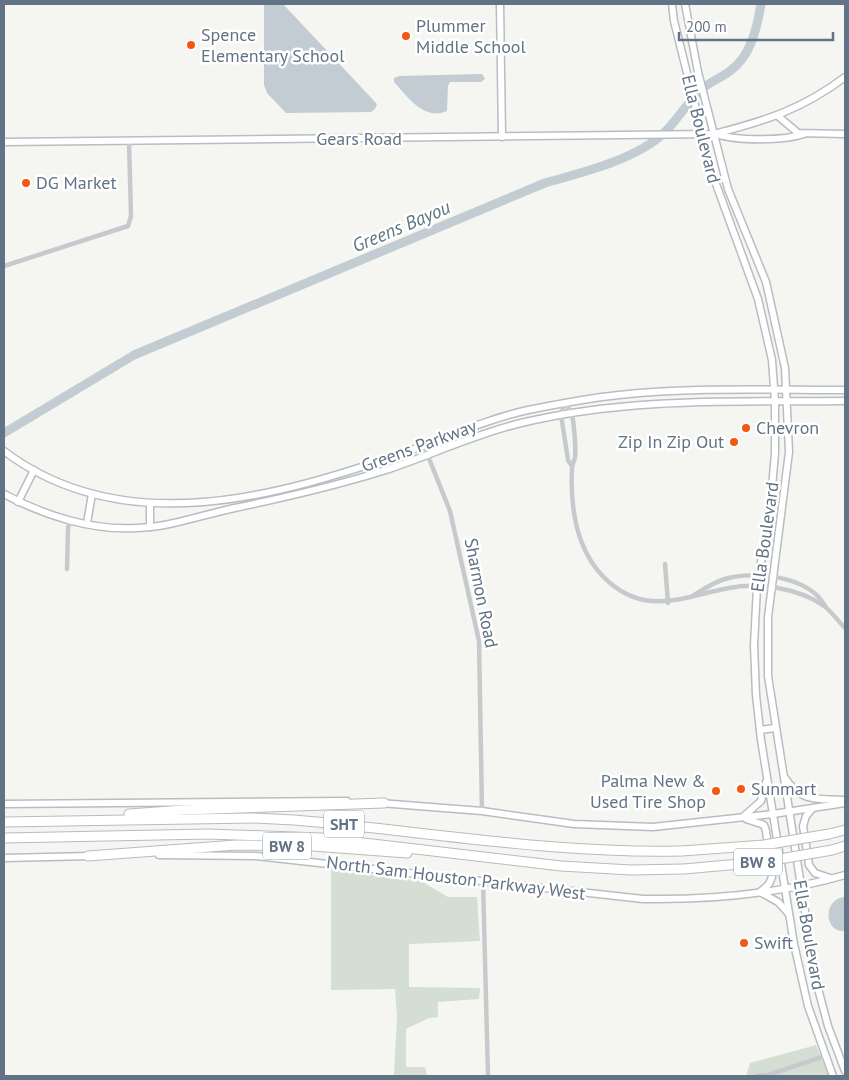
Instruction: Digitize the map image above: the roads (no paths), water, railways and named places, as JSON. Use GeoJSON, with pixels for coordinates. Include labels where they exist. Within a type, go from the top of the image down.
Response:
{"type":"FeatureCollection","features":[{"type":"Feature","properties":{"kind":"highway"},"geometry":{"type":"LineString","coordinates":[[47,821],[184,810],[384,804]]}},
{"type":"Feature","properties":{"kind":"highway","name":"SHT"},"geometry":{"type":"LineString","coordinates":[[4,822],[284,819],[562,849],[637,852],[764,845],[845,830]]}},
{"type":"Feature","properties":{"kind":"highway","name":"SHT"},"geometry":{"type":"LineString","coordinates":[[4,838],[263,835],[321,838],[487,856]]}},
{"type":"Feature","properties":{"kind":"highway","name":"BW 8"},"geometry":{"type":"LineString","coordinates":[[88,856],[236,845],[313,846],[487,856]]}},
{"type":"Feature","properties":{"kind":"highway","name":"North Sam Houston Parkway West"},"geometry":{"type":"LineString","coordinates":[[487,856],[595,868],[684,869],[762,862],[845,846]]}},
{"type":"Feature","properties":{"kind":"main road"},"geometry":{"type":"LineString","coordinates":[[500,4],[502,137]]}},
{"type":"Feature","properties":{"kind":"main road","name":"Ella Boulevard"},"geometry":{"type":"LineString","coordinates":[[672,4],[688,78],[718,193],[743,258],[764,322],[772,362],[775,401],[775,452],[771,499],[757,587],[755,676],[760,730],[790,916],[808,1006],[833,1076]]}},
{"type":"Feature","properties":{"kind":"main road","name":"Ella Boulevard"},"geometry":{"type":"LineString","coordinates":[[685,4],[698,72],[728,190],[755,253],[776,320],[788,390],[789,452],[784,500],[770,588],[768,676],[816,981],[845,1071]]}},
{"type":"Feature","properties":{"kind":"main road","name":"Gears Road"},"geometry":{"type":"LineString","coordinates":[[4,142],[714,134],[778,116],[818,96],[845,77]]}},
{"type":"Feature","properties":{"kind":"main road"},"geometry":{"type":"LineString","coordinates":[[778,116],[794,131],[804,134]]}},
{"type":"Feature","properties":{"kind":"main road","name":"Gears Road"},"geometry":{"type":"LineString","coordinates":[[714,134],[726,138],[845,134]]}},
{"type":"Feature","properties":{"kind":"main road"},"geometry":{"type":"LineString","coordinates":[[718,193],[728,190]]}},
{"type":"Feature","properties":{"kind":"main road"},"geometry":{"type":"LineString","coordinates":[[743,258],[755,253]]}},
{"type":"Feature","properties":{"kind":"main road"},"geometry":{"type":"LineString","coordinates":[[764,322],[776,320]]}},
{"type":"Feature","properties":{"kind":"main road","name":"Greens Parkway"},"geometry":{"type":"LineString","coordinates":[[7,454],[65,485],[92,494],[150,504],[218,501],[261,493],[340,473],[424,446],[497,419],[564,404],[619,395],[774,390],[845,390]]}},
{"type":"Feature","properties":{"kind":"main road"},"geometry":{"type":"LineString","coordinates":[[705,392],[706,402]]}},
{"type":"Feature","properties":{"kind":"main road","name":"Greens Parkway"},"geometry":{"type":"LineString","coordinates":[[4,494],[18,502],[87,523],[120,528],[171,524],[306,492],[428,455],[500,429],[561,415],[637,404],[845,401]]}},
{"type":"Feature","properties":{"kind":"main road"},"geometry":{"type":"LineString","coordinates":[[497,419],[500,429]]}},
{"type":"Feature","properties":{"kind":"main road"},"geometry":{"type":"LineString","coordinates":[[18,502],[34,470]]}},
{"type":"Feature","properties":{"kind":"main road"},"geometry":{"type":"LineString","coordinates":[[87,523],[92,494]]}},
{"type":"Feature","properties":{"kind":"main road"},"geometry":{"type":"LineString","coordinates":[[771,499],[784,500]]}},
{"type":"Feature","properties":{"kind":"main road"},"geometry":{"type":"LineString","coordinates":[[150,504],[150,526]]}},
{"type":"Feature","properties":{"kind":"main road"},"geometry":{"type":"LineString","coordinates":[[755,676],[768,676]]}},
{"type":"Feature","properties":{"kind":"main road"},"geometry":{"type":"LineString","coordinates":[[760,730],[775,728]]}},
{"type":"Feature","properties":{"kind":"main road"},"geometry":{"type":"LineString","coordinates":[[742,818],[761,801],[766,786],[766,768]]}},
{"type":"Feature","properties":{"kind":"main road"},"geometry":{"type":"LineString","coordinates":[[783,774],[794,790],[806,797],[817,800],[845,801]]}},
{"type":"Feature","properties":{"kind":"main road"},"geometry":{"type":"LineString","coordinates":[[4,804],[340,800],[482,811],[574,824],[653,827],[790,812],[845,801]]}},
{"type":"Feature","properties":{"kind":"main road"},"geometry":{"type":"LineString","coordinates":[[812,809],[806,816],[802,826],[809,865],[815,873],[832,878]]}},
{"type":"Feature","properties":{"kind":"main road"},"geometry":{"type":"LineString","coordinates":[[742,818],[764,825],[772,877],[769,884],[760,892],[778,902],[790,916]]}},
{"type":"Feature","properties":{"kind":"main road","name":"North Sam Houston Parkway West"},"geometry":{"type":"LineString","coordinates":[[4,858],[205,854],[256,856],[643,899],[690,900],[786,889],[845,875]]}},
{"type":"Feature","properties":{"kind":"main road"},"geometry":{"type":"LineString","coordinates":[[825,1056],[837,1051]]}},
{"type":"Feature","properties":{"kind":"street"},"geometry":{"type":"LineString","coordinates":[[4,266],[128,226],[131,216],[129,141]]}},
{"type":"Feature","properties":{"kind":"street"},"geometry":{"type":"LineString","coordinates":[[564,404],[572,413],[575,458],[572,466],[575,522],[580,541],[598,571],[610,583],[626,594],[652,602],[668,603],[730,588],[757,587],[801,594],[825,607]]}},
{"type":"Feature","properties":{"kind":"street"},"geometry":{"type":"LineString","coordinates":[[564,404],[561,415],[568,460],[572,466]]}},
{"type":"Feature","properties":{"kind":"street","name":"Sharmon Road"},"geometry":{"type":"LineString","coordinates":[[424,446],[450,511],[478,639],[482,811]]}},
{"type":"Feature","properties":{"kind":"street"},"geometry":{"type":"LineString","coordinates":[[67,568],[68,527],[72,520]]}},
{"type":"Feature","properties":{"kind":"street"},"geometry":{"type":"LineString","coordinates":[[665,564],[668,603]]}},
{"type":"Feature","properties":{"kind":"street"},"geometry":{"type":"LineString","coordinates":[[691,597],[725,578],[772,577],[806,588],[821,600],[825,607],[845,628]]}},
{"type":"Feature","properties":{"kind":"street"},"geometry":{"type":"LineString","coordinates":[[483,882],[488,1076]]}},
{"type":"Feature","properties":{"kind":"street"},"geometry":{"type":"LineString","coordinates":[[756,1076],[768,1075],[825,1056]]}},
{"type":"Feature","properties":{"kind":"waterway","name":"Greens Bayou"},"geometry":{"type":"LineString","coordinates":[[4,433],[134,355],[545,183],[608,164],[639,151],[664,133],[704,87],[737,65],[743,58],[752,41],[761,4]]}},
{"type":"Feature","properties":{"kind":"place","name":"Plummer Middle School"},"geometry":{"type":"Point","coordinates":[406,36]}},
{"type":"Feature","properties":{"kind":"place","name":"Spence Elementary School"},"geometry":{"type":"Point","coordinates":[191,45]}},
{"type":"Feature","properties":{"kind":"place","name":"DG Market"},"geometry":{"type":"Point","coordinates":[26,183]}},
{"type":"Feature","properties":{"kind":"place","name":"Chevron"},"geometry":{"type":"Point","coordinates":[746,428]}},
{"type":"Feature","properties":{"kind":"place","name":"Zip In Zip Out"},"geometry":{"type":"Point","coordinates":[734,442]}},
{"type":"Feature","properties":{"kind":"place","name":"Sunmart"},"geometry":{"type":"Point","coordinates":[741,789]}},
{"type":"Feature","properties":{"kind":"place","name":"Palma New & Used Tire Shop"},"geometry":{"type":"Point","coordinates":[716,791]}},
{"type":"Feature","properties":{"kind":"place","name":"Swift"},"geometry":{"type":"Point","coordinates":[744,943]}}]}
